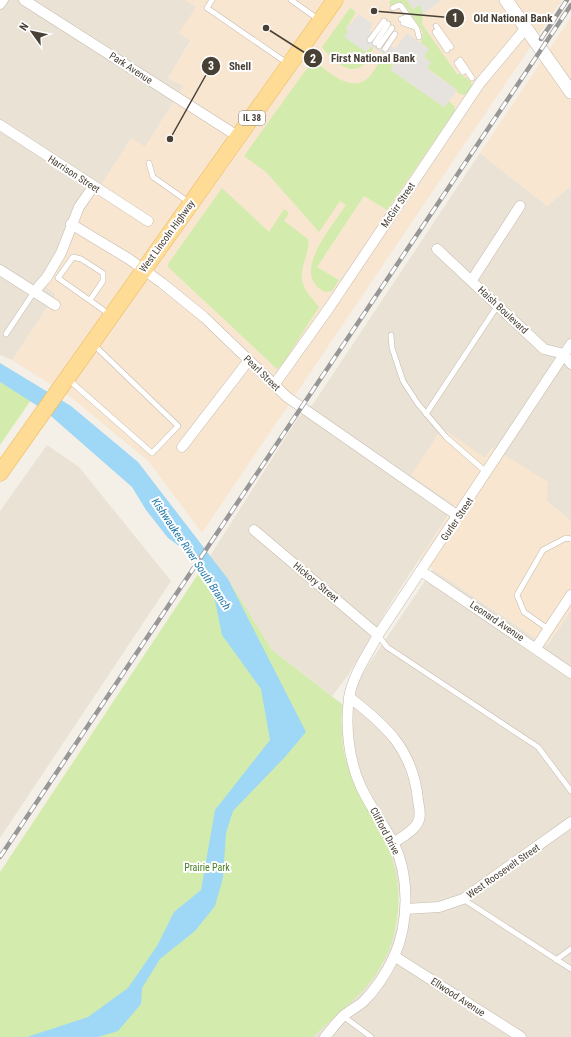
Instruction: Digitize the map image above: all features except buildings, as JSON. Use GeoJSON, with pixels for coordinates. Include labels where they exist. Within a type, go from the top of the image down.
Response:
{"type":"FeatureCollection","features":[{"type":"Feature","properties":{"kind":"main road","name":"West Lincoln Highway"},"geometry":{"type":"LineString","coordinates":[[0,473],[335,0]]}},
{"type":"Feature","properties":{"kind":"street"},"geometry":{"type":"LineString","coordinates":[[0,4],[3,0]]}},
{"type":"Feature","properties":{"kind":"street","name":"Park Avenue"},"geometry":{"type":"LineString","coordinates":[[24,0],[239,137]]}},
{"type":"Feature","properties":{"kind":"street"},"geometry":{"type":"LineString","coordinates":[[506,0],[571,92]]}},
{"type":"Feature","properties":{"kind":"street","name":"McGirr Street"},"geometry":{"type":"LineString","coordinates":[[274,385],[329,308],[473,93],[526,28]]}},
{"type":"Feature","properties":{"kind":"street","name":"Harrison Street"},"geometry":{"type":"LineString","coordinates":[[0,125],[148,221]]}},
{"type":"Feature","properties":{"kind":"street"},"geometry":{"type":"LineString","coordinates":[[34,292],[47,277],[61,253],[71,224],[79,207],[93,186]]}},
{"type":"Feature","properties":{"kind":"street"},"geometry":{"type":"LineString","coordinates":[[472,280],[520,206]]}},
{"type":"Feature","properties":{"kind":"street","name":"Pearl Street"},"geometry":{"type":"LineString","coordinates":[[71,224],[143,270],[204,317],[287,397],[458,516]]}},
{"type":"Feature","properties":{"kind":"street","name":"Haish Boulevard"},"geometry":{"type":"LineString","coordinates":[[437,249],[472,280],[544,349],[564,354]]}},
{"type":"Feature","properties":{"kind":"street"},"geometry":{"type":"LineString","coordinates":[[0,270],[55,305]]}},
{"type":"Feature","properties":{"kind":"street","name":"Gurler Street"},"geometry":{"type":"LineString","coordinates":[[349,697],[357,675],[378,635],[571,344]]}},
{"type":"Feature","properties":{"kind":"street"},"geometry":{"type":"LineString","coordinates":[[564,354],[571,364]]}},
{"type":"Feature","properties":{"kind":"street"},"geometry":{"type":"LineString","coordinates":[[182,447],[249,360]]}},
{"type":"Feature","properties":{"kind":"street","name":"Hickory Street"},"geometry":{"type":"LineString","coordinates":[[254,530],[378,635]]}},
{"type":"Feature","properties":{"kind":"street","name":"Leonard Avenue"},"geometry":{"type":"LineString","coordinates":[[421,571],[571,673]]}},
{"type":"Feature","properties":{"kind":"street"},"geometry":{"type":"LineString","coordinates":[[536,648],[571,595]]}},
{"type":"Feature","properties":{"kind":"street"},"geometry":{"type":"LineString","coordinates":[[349,697],[380,721],[394,736],[403,751],[412,773],[418,796],[420,818],[414,828],[393,843]]}},
{"type":"Feature","properties":{"kind":"street","name":"Clifford Drive"},"geometry":{"type":"LineString","coordinates":[[326,1037],[344,1016],[362,1003],[372,992],[394,956],[405,910],[404,879],[399,856],[356,774],[350,749],[349,697]]}},
{"type":"Feature","properties":{"kind":"street","name":"West Roosevelt Street"},"geometry":{"type":"LineString","coordinates":[[405,910],[439,908],[462,899],[571,822]]}},
{"type":"Feature","properties":{"kind":"street","name":"Ellwood Avenue"},"geometry":{"type":"LineString","coordinates":[[394,956],[521,1037]]}},
{"type":"Feature","properties":{"kind":"lane"},"geometry":{"type":"LineString","coordinates":[[212,0],[207,8],[289,65]]}},
{"type":"Feature","properties":{"kind":"lane"},"geometry":{"type":"LineString","coordinates":[[291,0],[320,21]]}},
{"type":"Feature","properties":{"kind":"lane"},"geometry":{"type":"LineString","coordinates":[[395,11],[408,15],[416,27],[419,38]]}},
{"type":"Feature","properties":{"kind":"lane"},"geometry":{"type":"LineString","coordinates":[[412,21],[404,18],[402,21],[416,27]]}},
{"type":"Feature","properties":{"kind":"lane"},"geometry":{"type":"LineString","coordinates":[[375,43],[388,25]]}},
{"type":"Feature","properties":{"kind":"lane"},"geometry":{"type":"LineString","coordinates":[[435,29],[449,48]]}},
{"type":"Feature","properties":{"kind":"lane"},"geometry":{"type":"LineString","coordinates":[[385,49],[395,34]]}},
{"type":"Feature","properties":{"kind":"lane"},"geometry":{"type":"LineString","coordinates":[[463,72],[459,62],[472,78]]}},
{"type":"Feature","properties":{"kind":"lane"},"geometry":{"type":"LineString","coordinates":[[149,163],[152,177],[191,203]]}},
{"type":"Feature","properties":{"kind":"lane"},"geometry":{"type":"LineString","coordinates":[[90,300],[103,281],[103,273],[80,259],[73,257],[58,278],[111,316]]}},
{"type":"Feature","properties":{"kind":"lane"},"geometry":{"type":"LineString","coordinates":[[6,334],[34,292]]}},
{"type":"Feature","properties":{"kind":"lane"},"geometry":{"type":"LineString","coordinates":[[426,414],[498,305]]}},
{"type":"Feature","properties":{"kind":"lane"},"geometry":{"type":"LineString","coordinates":[[391,335],[392,348],[402,381],[426,414],[446,437],[487,472]]}},
{"type":"Feature","properties":{"kind":"lane"},"geometry":{"type":"LineString","coordinates":[[69,375],[152,453],[178,426],[92,343]]}},
{"type":"Feature","properties":{"kind":"lane"},"geometry":{"type":"LineString","coordinates":[[548,629],[524,612],[517,595],[542,550],[566,538],[571,539]]}},
{"type":"Feature","properties":{"kind":"lane"},"geometry":{"type":"LineString","coordinates":[[378,635],[387,647],[538,747],[571,790]]}},
{"type":"Feature","properties":{"kind":"lane"},"geometry":{"type":"LineString","coordinates":[[462,899],[571,970]]}},
{"type":"Feature","properties":{"kind":"lane"},"geometry":{"type":"LineString","coordinates":[[556,960],[571,949]]}},
{"type":"Feature","properties":{"kind":"lane"},"geometry":{"type":"LineString","coordinates":[[344,1016],[371,1037]]}},
{"type":"Feature","properties":{"kind":"shaded area"},"geometry":{"type":"Polygon","coordinates":[[[0,0],[186,0],[196,6],[191,40],[168,78],[184,86],[145,147],[131,139],[83,212],[71,244],[46,287],[56,294],[12,360],[0,355],[0,0]]]}},
{"type":"Feature","properties":{"kind":"shaded area"},"geometry":{"type":"Polygon","coordinates":[[[186,0],[562,0],[202,533],[148,461],[73,399],[12,360],[56,294],[46,287],[71,244],[83,212],[132,138],[145,147],[184,86],[168,78],[191,41],[179,33],[196,7],[186,0]]]}},
{"type":"Feature","properties":{"kind":"shaded area"},"geometry":{"type":"Polygon","coordinates":[[[407,0],[442,0],[423,14],[420,5],[413,9],[407,0]]]}},
{"type":"Feature","properties":{"kind":"shaded area"},"geometry":{"type":"Polygon","coordinates":[[[359,14],[373,24],[369,30],[395,49],[407,33],[429,49],[424,57],[431,62],[427,69],[456,89],[456,92],[444,107],[391,70],[394,63],[387,57],[371,46],[366,52],[344,37],[348,31],[346,29],[359,14]]]}},
{"type":"Feature","properties":{"kind":"shaded area"},"geometry":{"type":"Polygon","coordinates":[[[571,17],[571,186],[547,206],[480,153],[571,17]]]}},
{"type":"Feature","properties":{"kind":"shaded area"},"geometry":{"type":"Polygon","coordinates":[[[480,153],[547,206],[571,186],[571,521],[547,501],[492,448],[392,601],[349,674],[332,696],[272,650],[228,579],[210,556],[298,418],[313,404],[480,153]]]}},
{"type":"Feature","properties":{"kind":"shaded area"},"geometry":{"type":"Polygon","coordinates":[[[442,428],[485,458],[493,448],[548,482],[547,501],[571,521],[571,610],[547,646],[419,560],[455,506],[411,475],[442,428]]]}},
{"type":"Feature","properties":{"kind":"shaded area"},"geometry":{"type":"Polygon","coordinates":[[[47,445],[79,467],[171,581],[0,838],[0,511],[47,445]]]}},
{"type":"Feature","properties":{"kind":"shaded area"},"geometry":{"type":"Polygon","coordinates":[[[433,569],[547,646],[571,610],[571,1037],[313,1037],[373,978],[382,965],[397,926],[400,901],[394,864],[386,843],[348,768],[341,733],[342,704],[433,569]]]}},
{"type":"Feature","properties":{"kind":"green space"},"geometry":{"type":"Polygon","coordinates":[[[391,0],[407,0],[413,9],[420,5],[423,11],[422,24],[457,74],[460,74],[471,81],[472,87],[467,94],[463,95],[458,93],[456,89],[427,68],[423,57],[429,49],[421,43],[423,32],[404,4],[397,2],[391,6],[389,3],[391,0]]]}},
{"type":"Feature","properties":{"kind":"green space"},"geometry":{"type":"Polygon","coordinates":[[[350,8],[356,12],[346,29],[366,52],[372,46],[373,49],[368,60],[356,69],[349,69],[342,66],[328,55],[322,47],[350,8]]]}},
{"type":"Feature","properties":{"kind":"green space"},"geometry":{"type":"Polygon","coordinates":[[[384,56],[394,63],[391,70],[444,107],[449,101],[455,107],[454,112],[387,210],[364,196],[317,267],[339,280],[332,291],[325,292],[315,284],[311,274],[312,262],[324,237],[346,205],[340,201],[319,232],[266,172],[244,156],[313,60],[332,75],[347,82],[355,83],[362,82],[369,77],[384,56]]]}},
{"type":"Feature","properties":{"kind":"green space"},"geometry":{"type":"Polygon","coordinates":[[[222,188],[269,232],[284,209],[289,213],[284,221],[308,239],[308,251],[303,268],[302,280],[307,292],[319,307],[282,365],[277,369],[168,267],[168,264],[222,188]]]}},
{"type":"Feature","properties":{"kind":"green space"},"geometry":{"type":"Polygon","coordinates":[[[0,382],[31,400],[0,445],[0,382]]]}},
{"type":"Feature","properties":{"kind":"green space","name":"Prairie Park"},"geometry":{"type":"Polygon","coordinates":[[[210,556],[228,579],[272,650],[342,704],[342,736],[344,751],[351,777],[386,843],[396,877],[398,912],[390,946],[374,977],[353,1001],[313,1037],[0,1037],[0,872],[210,556]]]}},
{"type":"Feature","properties":{"kind":"water","name":"Kishwaukee River South Branch"},"geometry":{"type":"Polygon","coordinates":[[[0,363],[71,406],[138,462],[228,579],[306,732],[285,757],[233,811],[226,833],[223,878],[215,906],[195,931],[160,959],[142,988],[141,1004],[118,1031],[98,1037],[27,1037],[88,1017],[128,988],[157,946],[174,912],[201,890],[215,810],[270,740],[261,689],[222,635],[211,581],[190,554],[168,538],[146,510],[132,487],[44,410],[0,382],[0,363]]]}},
{"type":"Feature","properties":{"kind":"railway"},"geometry":{"type":"LineString","coordinates":[[541,39],[567,0]]}},
{"type":"Feature","properties":{"kind":"railway"},"geometry":{"type":"LineString","coordinates":[[0,857],[571,5]]}},
{"type":"Feature","properties":{"kind":"place","name":"Old National Bank"},"geometry":{"type":"Point","coordinates":[374,11]}},
{"type":"Feature","properties":{"kind":"place","name":"First National Bank"},"geometry":{"type":"Point","coordinates":[266,28]}},
{"type":"Feature","properties":{"kind":"place","name":"Shell"},"geometry":{"type":"Point","coordinates":[170,139]}}]}
